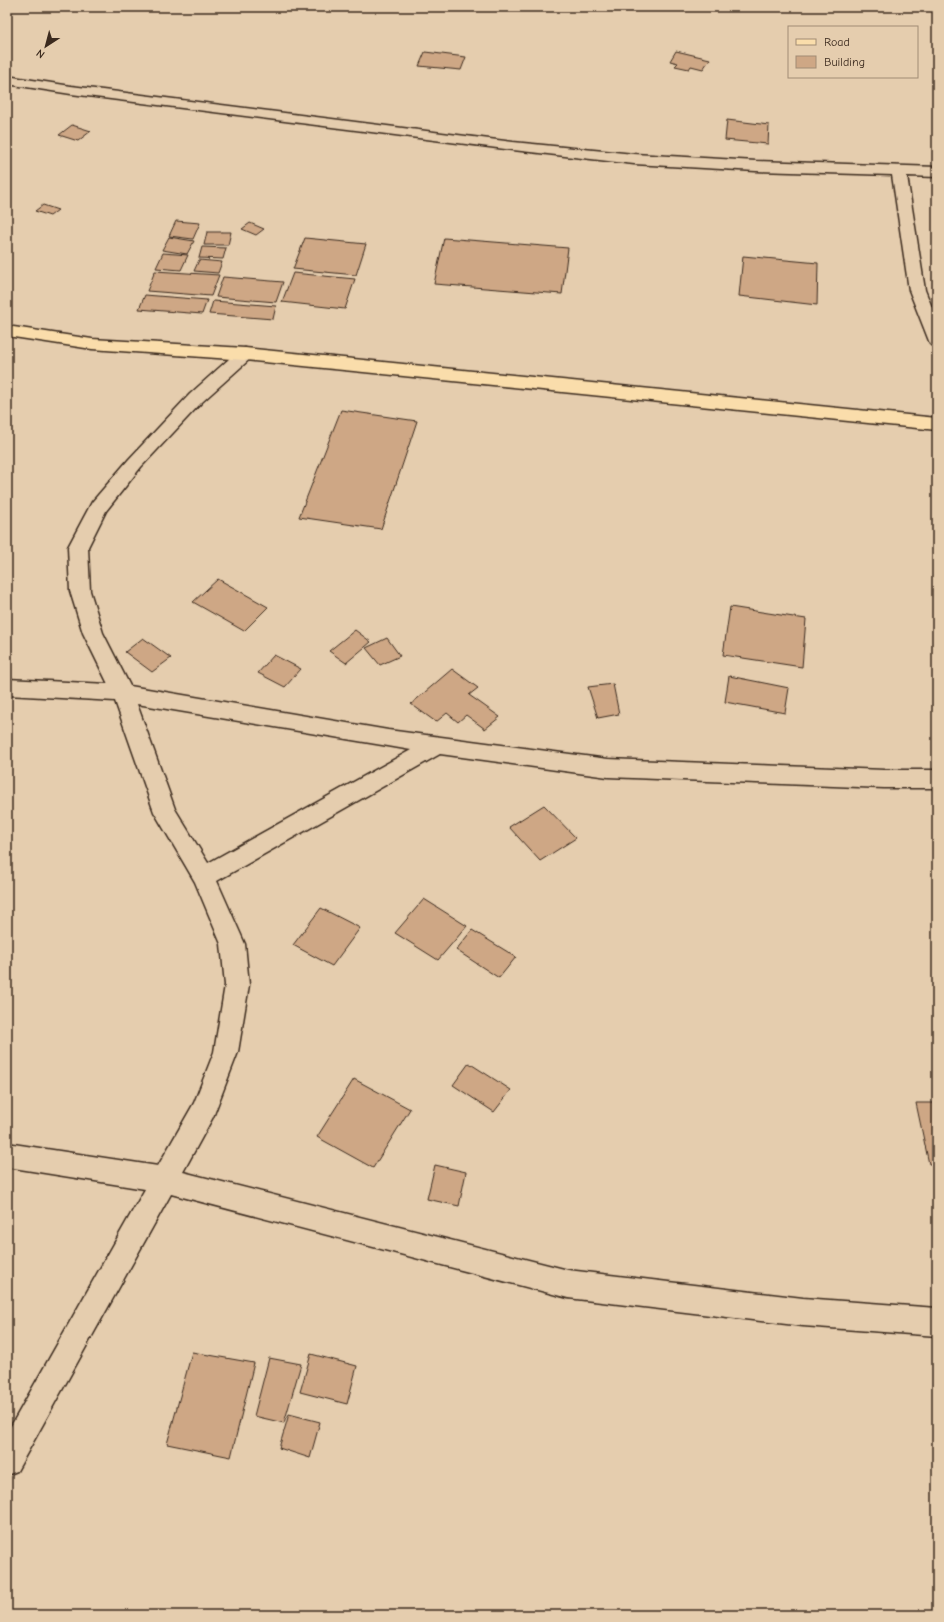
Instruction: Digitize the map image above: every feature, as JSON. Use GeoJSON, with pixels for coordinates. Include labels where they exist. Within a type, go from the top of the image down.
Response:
{"type":"FeatureCollection","features":[{"type":"Feature","properties":{"kind":"main road"},"geometry":{"type":"LineString","coordinates":[[7,330],[92,344],[245,354],[937,424]]}},
{"type":"Feature","properties":{"kind":"street"},"geometry":{"type":"LineString","coordinates":[[7,80],[79,91],[634,160],[937,172]]}},
{"type":"Feature","properties":{"kind":"street"},"geometry":{"type":"LineString","coordinates":[[899,171],[917,290],[937,341]]}},
{"type":"Feature","properties":{"kind":"street"},"geometry":{"type":"LineString","coordinates":[[7,1462],[204,1109],[226,1052],[237,985],[233,944],[204,877],[165,812],[123,693],[93,634],[80,591],[78,547],[99,507],[135,463],[196,398],[245,354]]}},
{"type":"Feature","properties":{"kind":"street"},"geometry":{"type":"LineString","coordinates":[[7,687],[123,693],[388,738],[608,768],[884,779],[937,779]]}},
{"type":"Feature","properties":{"kind":"street"},"geometry":{"type":"LineString","coordinates":[[204,877],[437,745]]}},
{"type":"Feature","properties":{"kind":"street"},"geometry":{"type":"LineString","coordinates":[[7,1155],[165,1180],[568,1284],[803,1312],[937,1322]]}},
{"type":"Feature","properties":{"kind":"building"},"geometry":{"type":"Polygon","coordinates":[[[676,51],[710,59],[703,69],[691,66],[689,69],[675,66],[678,63],[670,61],[676,51]]]}},
{"type":"Feature","properties":{"kind":"building"},"geometry":{"type":"Polygon","coordinates":[[[425,52],[466,57],[461,70],[419,66],[425,52]]]}},
{"type":"Feature","properties":{"kind":"building"},"geometry":{"type":"Polygon","coordinates":[[[727,120],[769,125],[768,144],[725,140],[727,120]]]}},
{"type":"Feature","properties":{"kind":"building"},"geometry":{"type":"Polygon","coordinates":[[[72,125],[91,131],[78,141],[59,135],[72,125]]]}},
{"type":"Feature","properties":{"kind":"building"},"geometry":{"type":"Polygon","coordinates":[[[43,205],[58,210],[50,216],[35,211],[43,205]]]}},
{"type":"Feature","properties":{"kind":"building"},"geometry":{"type":"Polygon","coordinates":[[[176,221],[200,223],[193,239],[169,236],[176,221]]]}},
{"type":"Feature","properties":{"kind":"building"},"geometry":{"type":"Polygon","coordinates":[[[250,223],[264,229],[256,235],[242,229],[250,223]]]}},
{"type":"Feature","properties":{"kind":"building"},"geometry":{"type":"Polygon","coordinates":[[[207,232],[231,232],[228,245],[204,245],[207,232]]]}},
{"type":"Feature","properties":{"kind":"building"},"geometry":{"type":"Polygon","coordinates":[[[169,237],[194,241],[187,254],[162,250],[169,237]]]}},
{"type":"Feature","properties":{"kind":"building"},"geometry":{"type":"Polygon","coordinates":[[[305,238],[366,244],[356,275],[293,269],[305,238]]]}},
{"type":"Feature","properties":{"kind":"building"},"geometry":{"type":"Polygon","coordinates":[[[444,238],[568,248],[562,294],[434,284],[444,238]]]}},
{"type":"Feature","properties":{"kind":"building"},"geometry":{"type":"Polygon","coordinates":[[[202,247],[226,248],[223,259],[199,258],[202,247]]]}},
{"type":"Feature","properties":{"kind":"building"},"geometry":{"type":"Polygon","coordinates":[[[163,253],[188,255],[181,270],[156,268],[163,253]]]}},
{"type":"Feature","properties":{"kind":"building"},"geometry":{"type":"Polygon","coordinates":[[[743,256],[818,263],[817,305],[739,296],[743,256]]]}},
{"type":"Feature","properties":{"kind":"building"},"geometry":{"type":"Polygon","coordinates":[[[199,260],[222,262],[218,273],[194,271],[199,260]]]}},
{"type":"Feature","properties":{"kind":"building"},"geometry":{"type":"Polygon","coordinates":[[[155,271],[219,275],[211,296],[147,291],[155,271]]]}},
{"type":"Feature","properties":{"kind":"building"},"geometry":{"type":"Polygon","coordinates":[[[293,273],[355,279],[345,309],[282,302],[293,273]]]}},
{"type":"Feature","properties":{"kind":"building"},"geometry":{"type":"Polygon","coordinates":[[[223,277],[283,282],[276,302],[216,297],[223,277]]]}},
{"type":"Feature","properties":{"kind":"building"},"geometry":{"type":"Polygon","coordinates":[[[145,295],[207,300],[202,314],[139,309],[145,295]]]}},
{"type":"Feature","properties":{"kind":"building"},"geometry":{"type":"Polygon","coordinates":[[[213,301],[276,306],[273,319],[209,314],[213,301]]]}},
{"type":"Feature","properties":{"kind":"building"},"geometry":{"type":"Polygon","coordinates":[[[341,410],[417,421],[381,529],[299,517],[341,410]]]}},
{"type":"Feature","properties":{"kind":"building"},"geometry":{"type":"Polygon","coordinates":[[[218,579],[268,607],[244,631],[193,602],[218,579]]]}},
{"type":"Feature","properties":{"kind":"building"},"geometry":{"type":"Polygon","coordinates":[[[730,607],[806,619],[802,667],[723,655],[730,607]]]}},
{"type":"Feature","properties":{"kind":"building"},"geometry":{"type":"Polygon","coordinates":[[[355,630],[371,642],[346,663],[329,651],[355,630]]]}},
{"type":"Feature","properties":{"kind":"building"},"geometry":{"type":"Polygon","coordinates":[[[143,638],[171,658],[152,672],[125,652],[143,638]]]}},
{"type":"Feature","properties":{"kind":"building"},"geometry":{"type":"Polygon","coordinates":[[[387,638],[400,656],[380,665],[366,648],[387,638]]]}},
{"type":"Feature","properties":{"kind":"building"},"geometry":{"type":"Polygon","coordinates":[[[274,655],[301,669],[285,687],[258,673],[274,655]]]}},
{"type":"Feature","properties":{"kind":"building"},"geometry":{"type":"Polygon","coordinates":[[[452,669],[478,688],[469,695],[500,717],[485,729],[466,715],[458,722],[447,713],[436,722],[411,704],[452,669]]]}},
{"type":"Feature","properties":{"kind":"building"},"geometry":{"type":"Polygon","coordinates":[[[729,676],[789,688],[785,713],[725,702],[729,676]]]}},
{"type":"Feature","properties":{"kind":"building"},"geometry":{"type":"Polygon","coordinates":[[[613,684],[619,714],[598,718],[588,687],[613,684]]]}},
{"type":"Feature","properties":{"kind":"building"},"geometry":{"type":"Polygon","coordinates":[[[544,805],[576,838],[540,861],[509,827],[544,805]]]}},
{"type":"Feature","properties":{"kind":"building"},"geometry":{"type":"Polygon","coordinates":[[[424,899],[467,926],[438,960],[395,933],[424,899]]]}},
{"type":"Feature","properties":{"kind":"building"},"geometry":{"type":"Polygon","coordinates":[[[321,908],[360,928],[332,966],[293,945],[321,908]]]}},
{"type":"Feature","properties":{"kind":"building"},"geometry":{"type":"Polygon","coordinates":[[[472,930],[516,957],[499,978],[456,950],[472,930]]]}},
{"type":"Feature","properties":{"kind":"building"},"geometry":{"type":"Polygon","coordinates":[[[469,1063],[511,1090],[494,1112],[453,1085],[469,1063]]]}},
{"type":"Feature","properties":{"kind":"building"},"geometry":{"type":"Polygon","coordinates":[[[354,1079],[410,1109],[373,1168],[317,1137],[354,1079]]]}},
{"type":"Feature","properties":{"kind":"building"},"geometry":{"type":"Polygon","coordinates":[[[916,1103],[937,1103],[937,1164],[929,1164],[916,1103]]]}},
{"type":"Feature","properties":{"kind":"building"},"geometry":{"type":"Polygon","coordinates":[[[435,1165],[466,1172],[459,1206],[427,1199],[435,1165]]]}},
{"type":"Feature","properties":{"kind":"building"},"geometry":{"type":"Polygon","coordinates":[[[192,1352],[254,1363],[231,1457],[167,1444],[192,1352]]]}},
{"type":"Feature","properties":{"kind":"building"},"geometry":{"type":"Polygon","coordinates":[[[311,1354],[357,1366],[347,1404],[300,1392],[311,1354]]]}},
{"type":"Feature","properties":{"kind":"building"},"geometry":{"type":"Polygon","coordinates":[[[269,1358],[301,1364],[284,1423],[254,1416],[269,1358]]]}},
{"type":"Feature","properties":{"kind":"building"},"geometry":{"type":"Polygon","coordinates":[[[289,1414],[320,1422],[310,1458],[279,1448],[289,1414]]]}}]}
